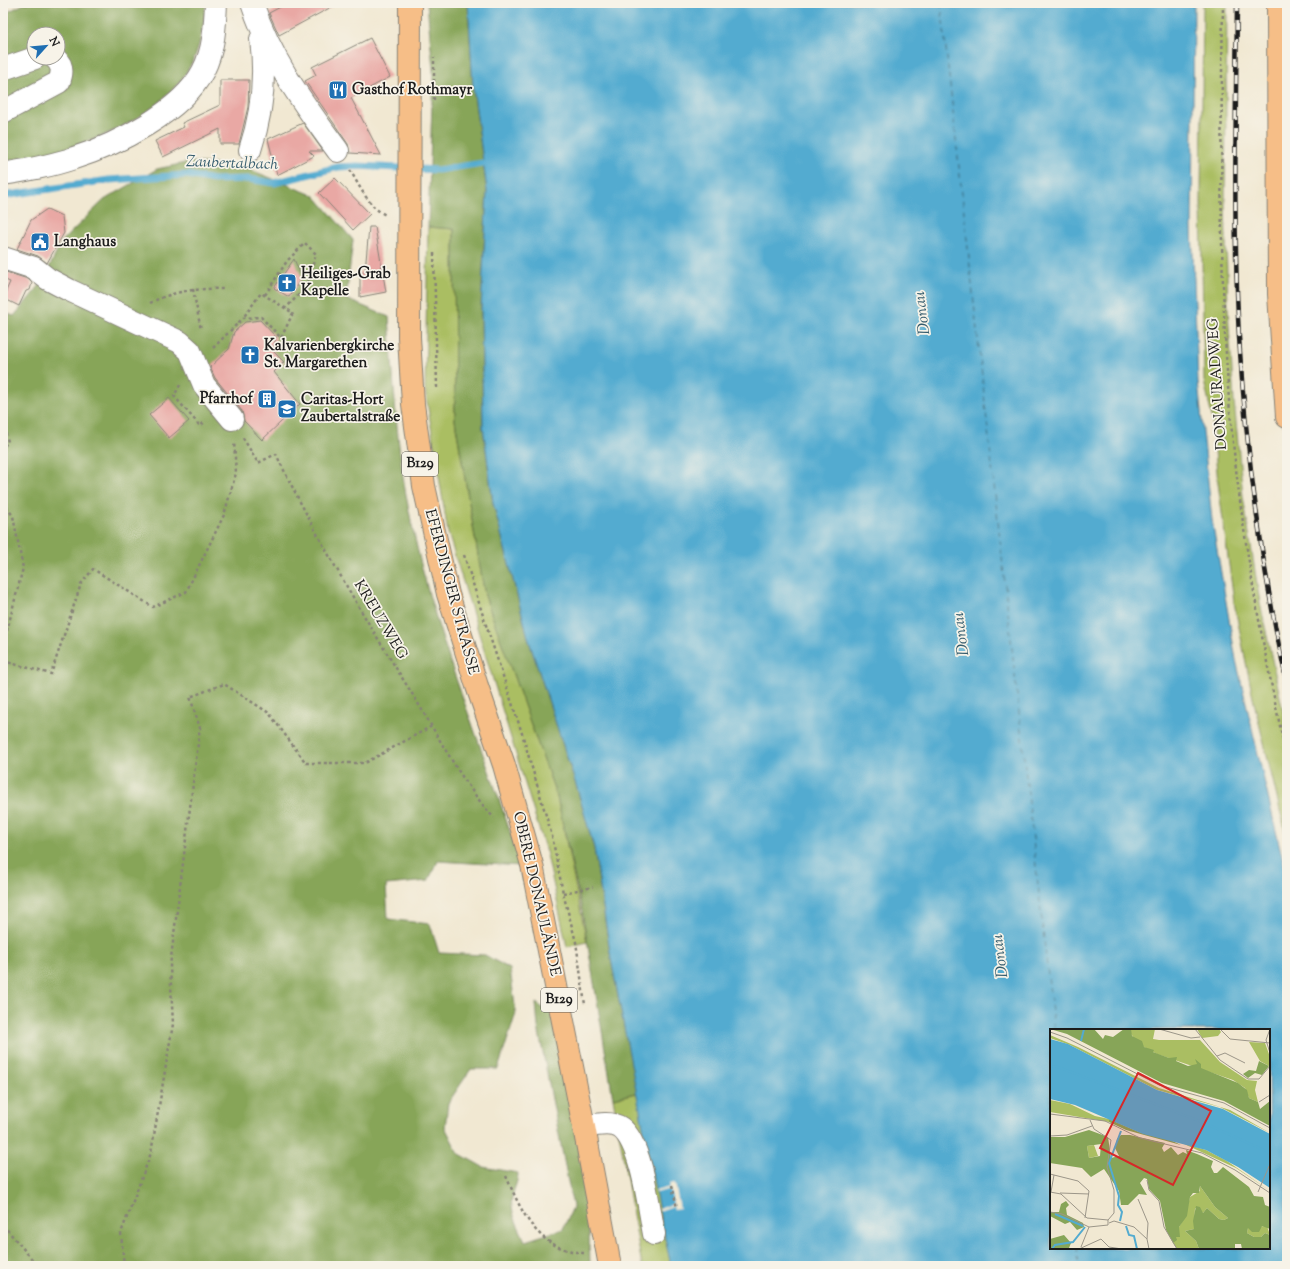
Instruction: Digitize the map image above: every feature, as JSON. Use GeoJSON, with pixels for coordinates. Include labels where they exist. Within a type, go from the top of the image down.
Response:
{"type":"FeatureCollection","features":[{"type":"Feature","properties":{"kind":"main road","name":"EFERDINGER STRASSE"},"geometry":{"type":"LineString","coordinates":[[410,3],[410,359],[420,463],[427,507],[448,594],[494,737]]}},
{"type":"Feature","properties":{"kind":"main road"},"geometry":{"type":"LineString","coordinates":[[1278,3],[1279,294],[1287,417]]}},
{"type":"Feature","properties":{"kind":"main road","name":"OBERE DONAULÄNDE"},"geometry":{"type":"LineString","coordinates":[[494,737],[525,838],[543,918],[609,1258]]}},
{"type":"Feature","properties":{"kind":"street"},"geometry":{"type":"LineString","coordinates":[[3,174],[43,167],[84,155],[136,130],[168,109],[193,86],[206,65],[212,42],[216,3]]}},
{"type":"Feature","properties":{"kind":"street"},"geometry":{"type":"LineString","coordinates":[[252,3],[270,50],[286,79],[338,151]]}},
{"type":"Feature","properties":{"kind":"street"},"geometry":{"type":"LineString","coordinates":[[250,150],[259,120],[263,91],[263,54],[259,24]]}},
{"type":"Feature","properties":{"kind":"street"},"geometry":{"type":"LineString","coordinates":[[3,69],[26,61]]}},
{"type":"Feature","properties":{"kind":"street"},"geometry":{"type":"LineString","coordinates":[[3,112],[59,82],[62,75],[61,66]]}},
{"type":"Feature","properties":{"kind":"street"},"geometry":{"type":"LineString","coordinates":[[3,258],[34,268],[48,279],[69,290],[186,346],[190,351],[194,365],[204,385],[232,419]]}},
{"type":"Feature","properties":{"kind":"street"},"geometry":{"type":"LineString","coordinates":[[584,1127],[604,1124],[621,1128],[627,1136],[635,1149],[640,1164],[654,1234]]}},
{"type":"Feature","properties":{"kind":"path","name":"DONAURADWEG"},"geometry":{"type":"LineString","coordinates":[[1223,3],[1221,206],[1224,311],[1229,400],[1240,504],[1252,589],[1264,656],[1287,758]]}},
{"type":"Feature","properties":{"kind":"path"},"geometry":{"type":"LineString","coordinates":[[354,177],[376,208],[382,213],[392,216]]}},
{"type":"Feature","properties":{"kind":"path"},"geometry":{"type":"LineString","coordinates":[[265,295],[287,261],[305,243],[316,254],[306,287],[286,308]]}},
{"type":"Feature","properties":{"kind":"path"},"geometry":{"type":"LineString","coordinates":[[434,250],[437,390]]}},
{"type":"Feature","properties":{"kind":"path"},"geometry":{"type":"LineString","coordinates":[[132,319],[141,307],[154,300],[193,289],[222,289]]}},
{"type":"Feature","properties":{"kind":"path"},"geometry":{"type":"LineString","coordinates":[[193,289],[199,321]]}},
{"type":"Feature","properties":{"kind":"path"},"geometry":{"type":"LineString","coordinates":[[194,365],[243,318],[261,293],[293,314],[281,338],[261,317],[243,318]]}},
{"type":"Feature","properties":{"kind":"path"},"geometry":{"type":"LineString","coordinates":[[174,396],[200,426]]}},
{"type":"Feature","properties":{"kind":"path"},"geometry":{"type":"LineString","coordinates":[[3,661],[51,674],[81,584],[93,569],[153,607],[186,592],[224,515],[236,472],[232,419]]}},
{"type":"Feature","properties":{"kind":"path","name":"KREUZWEG"},"geometry":{"type":"LineString","coordinates":[[232,419],[258,463],[276,454],[321,544],[360,612],[432,726],[457,770],[478,800],[509,835],[525,838]]}},
{"type":"Feature","properties":{"kind":"path"},"geometry":{"type":"LineString","coordinates":[[3,421],[8,442],[3,447]]}},
{"type":"Feature","properties":{"kind":"path"},"geometry":{"type":"LineString","coordinates":[[3,502],[13,516],[23,568],[3,646]]}},
{"type":"Feature","properties":{"kind":"path"},"geometry":{"type":"LineString","coordinates":[[462,547],[521,730],[552,836],[576,942],[586,1009]]}},
{"type":"Feature","properties":{"kind":"path"},"geometry":{"type":"LineString","coordinates":[[124,1266],[121,1233],[151,1153],[173,1024],[170,966],[200,728],[190,697],[224,684],[269,713],[306,763],[366,763],[432,726]]}},
{"type":"Feature","properties":{"kind":"path"},"geometry":{"type":"LineString","coordinates":[[564,893],[593,887]]}},
{"type":"Feature","properties":{"kind":"path"},"geometry":{"type":"LineString","coordinates":[[506,1176],[528,1222],[542,1237],[557,1247],[572,1252],[587,1253],[609,1258]]}},
{"type":"Feature","properties":{"kind":"path"},"geometry":{"type":"LineString","coordinates":[[672,1185],[677,1208]]}},
{"type":"Feature","properties":{"kind":"path"},"geometry":{"type":"LineString","coordinates":[[3,1225],[38,1266]]}},
{"type":"Feature","properties":{"kind":"green space"},"geometry":{"type":"Polygon","coordinates":[[[26,3],[206,3],[201,37],[195,56],[185,74],[173,90],[158,104],[122,127],[103,136],[50,153],[3,162],[3,14],[26,3]]]}},
{"type":"Feature","properties":{"kind":"green space"},"geometry":{"type":"Polygon","coordinates":[[[427,3],[468,3],[473,87],[487,191],[481,309],[483,427],[493,503],[529,641],[577,788],[594,848],[611,959],[637,1093],[613,1098],[582,910],[557,797],[485,596],[455,420],[454,229],[428,227],[433,71],[427,3]]]}},
{"type":"Feature","properties":{"kind":"green space"},"geometry":{"type":"Polygon","coordinates":[[[1203,3],[1227,3],[1225,204],[1228,311],[1234,401],[1243,496],[1260,603],[1287,730],[1287,839],[1253,698],[1234,602],[1218,483],[1212,417],[1204,381],[1201,199],[1203,3]]]}},
{"type":"Feature","properties":{"kind":"green space"},"geometry":{"type":"Polygon","coordinates":[[[190,162],[241,166],[315,196],[353,240],[346,299],[389,317],[402,470],[417,548],[429,594],[450,662],[521,866],[438,861],[428,881],[386,885],[388,919],[430,924],[439,953],[485,955],[510,969],[516,1013],[498,1069],[471,1069],[448,1103],[445,1127],[458,1153],[483,1167],[518,1173],[511,1202],[516,1220],[525,1241],[563,1229],[573,1207],[538,1027],[536,1003],[552,1014],[588,1195],[590,1266],[3,1266],[3,312],[14,316],[40,285],[63,240],[104,200],[157,169],[190,162]]]}},
{"type":"Feature","properties":{"kind":"green space"},"geometry":{"type":"Polygon","coordinates":[[[428,227],[454,229],[455,420],[485,596],[557,797],[587,942],[567,947],[547,855],[448,533],[425,389],[428,227]]]}},
{"type":"Feature","properties":{"kind":"green space"},"geometry":{"type":"Polygon","coordinates":[[[637,1093],[671,1266],[642,1266],[613,1098],[637,1093]]]}},
{"type":"Feature","properties":{"kind":"water","name":"Donau"},"geometry":{"type":"Polygon","coordinates":[[[468,3],[1194,3],[1192,228],[1198,382],[1212,520],[1236,660],[1287,878],[1287,1266],[671,1266],[660,1216],[611,959],[594,848],[577,788],[529,641],[493,503],[483,427],[481,309],[487,191],[473,87],[468,3]]]}},
{"type":"Feature","properties":{"kind":"pier"},"geometry":{"type":"Polygon","coordinates":[[[675,1183],[680,1209],[674,1210],[673,1206],[659,1211],[658,1209],[673,1204],[670,1189],[656,1193],[655,1191],[670,1187],[669,1184],[675,1183]]]}},
{"type":"Feature","properties":{"kind":"building"},"geometry":{"type":"Polygon","coordinates":[[[288,3],[339,3],[279,35],[269,13],[288,3]]]}},
{"type":"Feature","properties":{"kind":"building","name":"Gasthof Rothmayr"},"geometry":{"type":"Polygon","coordinates":[[[370,38],[390,77],[351,98],[381,155],[350,153],[348,144],[305,81],[316,75],[312,67],[370,38]]]}},
{"type":"Feature","properties":{"kind":"building"},"geometry":{"type":"Polygon","coordinates":[[[220,80],[249,80],[248,107],[239,144],[220,144],[220,129],[163,157],[155,141],[184,127],[182,123],[220,105],[220,80]]]}},
{"type":"Feature","properties":{"kind":"building"},"geometry":{"type":"Polygon","coordinates":[[[303,123],[323,151],[309,151],[314,156],[277,175],[268,139],[303,123]]]}},
{"type":"Feature","properties":{"kind":"building"},"geometry":{"type":"Polygon","coordinates":[[[335,178],[370,214],[353,230],[319,193],[335,178]]]}},
{"type":"Feature","properties":{"kind":"building","name":"Langhaus"},"geometry":{"type":"Polygon","coordinates":[[[47,209],[62,216],[64,233],[47,263],[38,256],[17,249],[31,220],[47,209]]]}},
{"type":"Feature","properties":{"kind":"building"},"geometry":{"type":"Polygon","coordinates":[[[369,227],[375,227],[386,292],[360,297],[360,272],[365,272],[369,227]]]}},
{"type":"Feature","properties":{"kind":"building","name":"Heiliges-Grab Kapelle"},"geometry":{"type":"Polygon","coordinates":[[[294,259],[302,278],[289,297],[274,288],[294,259]]]}},
{"type":"Feature","properties":{"kind":"building"},"geometry":{"type":"Polygon","coordinates":[[[6,272],[28,279],[32,283],[30,290],[26,291],[19,306],[3,298],[10,282],[3,279],[6,272]]]}},
{"type":"Feature","properties":{"kind":"building"},"geometry":{"type":"Polygon","coordinates":[[[260,320],[276,337],[273,351],[284,362],[274,372],[300,404],[262,440],[244,421],[242,411],[215,378],[210,367],[229,349],[234,332],[245,322],[260,320]]]}},
{"type":"Feature","properties":{"kind":"building"},"geometry":{"type":"Polygon","coordinates":[[[169,398],[189,421],[169,438],[149,415],[169,398]]]}},
{"type":"Feature","properties":{"kind":"waterway","name":"Zaubertalbach"},"geometry":{"type":"LineString","coordinates":[[3,196],[109,180],[187,175],[214,180],[248,179],[274,183],[338,167],[357,166],[438,170],[483,163]]}},
{"type":"Feature","properties":{"kind":"ferry route"},"geometry":{"type":"LineString","coordinates":[[941,3],[1054,1029]]}},
{"type":"Feature","properties":{"kind":"ferry route"},"geometry":{"type":"LineString","coordinates":[[1077,1249],[1079,1266]]}},
{"type":"Feature","properties":{"kind":"railway"},"geometry":{"type":"LineString","coordinates":[[1237,3],[1235,170],[1236,254],[1242,380],[1256,511],[1270,598],[1287,684]]}},
{"type":"Feature","properties":{"kind":"place","name":"Gasthof Rothmayr"},"geometry":{"type":"Point","coordinates":[338,90]}},
{"type":"Feature","properties":{"kind":"place","name":"Langhaus"},"geometry":{"type":"Point","coordinates":[40,242]}},
{"type":"Feature","properties":{"kind":"place","name":"Heiliges-Grab Kapelle"},"geometry":{"type":"Point","coordinates":[287,283]}},
{"type":"Feature","properties":{"kind":"place","name":"Kalvarienbergkirche St. Margarethen"},"geometry":{"type":"Point","coordinates":[250,355]}},
{"type":"Feature","properties":{"kind":"place","name":"Pfarrhof"},"geometry":{"type":"Point","coordinates":[267,399]}},
{"type":"Feature","properties":{"kind":"place","name":"Caritas-Hort Zaubertalstraße"},"geometry":{"type":"Point","coordinates":[287,409]}}]}
